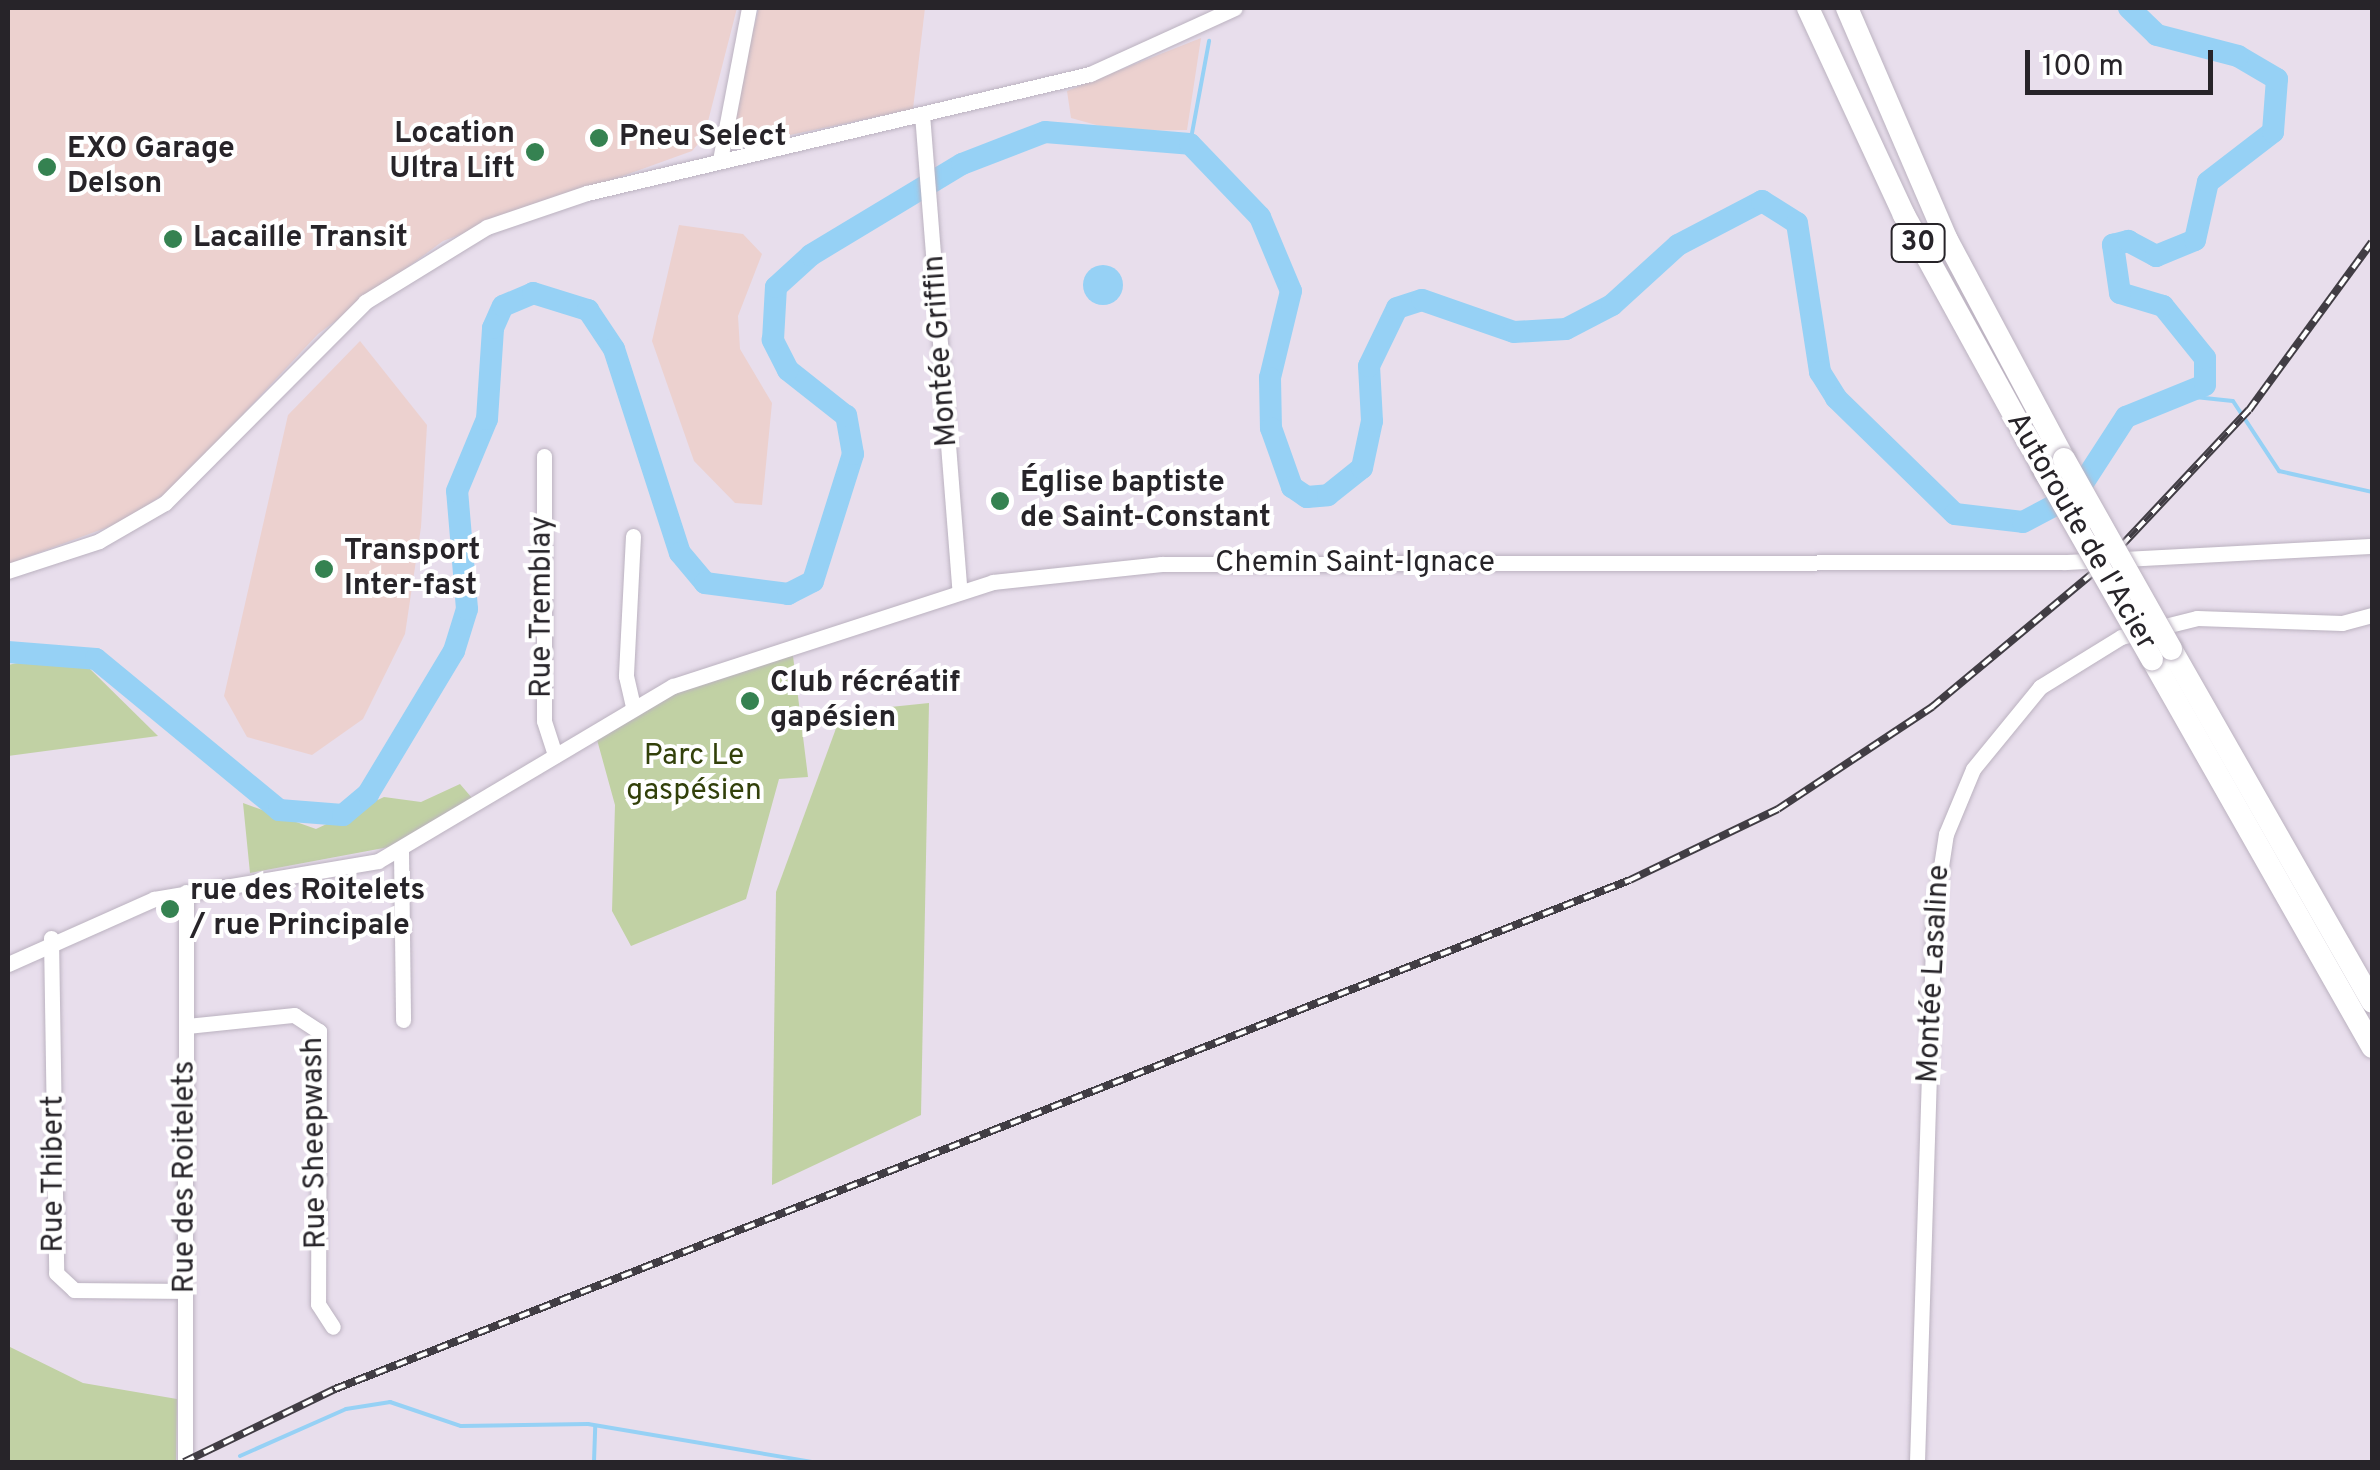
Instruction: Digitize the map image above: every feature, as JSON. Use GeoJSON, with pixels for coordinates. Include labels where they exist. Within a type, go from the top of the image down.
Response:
{"type":"FeatureCollection","features":[{"type":"Feature","properties":{"kind":"highway","name":"Autoroute de l'Acier"},"geometry":{"type":"LineString","coordinates":[[1808,8],[1904,215],[2372,1002]]}},
{"type":"Feature","properties":{"kind":"highway","name":"Autoroute de l'Acier"},"geometry":{"type":"LineString","coordinates":[[1846,8],[1947,240],[2054,465]]}},
{"type":"Feature","properties":{"kind":"highway","name":"Autoroute de l'Acier"},"geometry":{"type":"LineString","coordinates":[[2162,654],[2372,1047]]}},
{"type":"Feature","properties":{"kind":"street"},"geometry":{"type":"LineString","coordinates":[[720,160],[749,8]]}},
{"type":"Feature","properties":{"kind":"street"},"geometry":{"type":"LineString","coordinates":[[8,571],[99,541],[165,503],[334,330],[441,250],[541,206],[1116,65],[1235,8]]}},
{"type":"Feature","properties":{"kind":"street","name":"Montée Griffin"},"geometry":{"type":"LineString","coordinates":[[922,114],[930,164],[959,589]]}},
{"type":"Feature","properties":{"kind":"street","name":"Rue Tremblay"},"geometry":{"type":"LineString","coordinates":[[544,456],[544,721],[555,754]]}},
{"type":"Feature","properties":{"kind":"street"},"geometry":{"type":"LineString","coordinates":[[633,536],[626,676],[634,706]]}},
{"type":"Feature","properties":{"kind":"street","name":"Chemin Saint-Ignace"},"geometry":{"type":"LineString","coordinates":[[8,964],[50,938],[186,892],[344,871],[401,851],[634,706],[724,664],[959,589],[1160,564],[2065,562],[2372,546]]}},
{"type":"Feature","properties":{"kind":"street","name":"Montée Lasaline"},"geometry":{"type":"LineString","coordinates":[[1917,1462],[1934,912],[1946,834],[1973,769],[2028,698],[2121,638],[2210,616],[2342,624],[2372,615]]}},
{"type":"Feature","properties":{"kind":"street"},"geometry":{"type":"LineString","coordinates":[[401,851],[403,1020]]}},
{"type":"Feature","properties":{"kind":"street","name":"Rue des Roitelets"},"geometry":{"type":"LineString","coordinates":[[185,1462],[186,892]]}},
{"type":"Feature","properties":{"kind":"street","name":"Rue Thibert"},"geometry":{"type":"LineString","coordinates":[[50,938],[56,1273],[74,1290],[186,1291]]}},
{"type":"Feature","properties":{"kind":"street","name":"Rue Sheepwash"},"geometry":{"type":"LineString","coordinates":[[187,1026],[294,1015],[318,1030],[318,1304],[333,1328]]}},
{"type":"Feature","properties":{"kind":"shaded area"},"geometry":{"type":"Polygon","coordinates":[[[8,8],[737,8],[704,137],[692,151],[443,241],[318,334],[174,488],[119,523],[8,564],[8,8]]]}},
{"type":"Feature","properties":{"kind":"shaded area"},"geometry":{"type":"Polygon","coordinates":[[[759,8],[925,8],[913,109],[734,147],[727,135],[759,8]]]}},
{"type":"Feature","properties":{"kind":"shaded area"},"geometry":{"type":"Polygon","coordinates":[[[1201,38],[1187,130],[1118,131],[1071,118],[1067,91],[1201,38]]]}},
{"type":"Feature","properties":{"kind":"shaded area"},"geometry":{"type":"Polygon","coordinates":[[[679,225],[743,234],[762,254],[738,316],[740,349],[772,403],[762,505],[735,503],[694,461],[652,341],[679,225]]]}},
{"type":"Feature","properties":{"kind":"shaded area"},"geometry":{"type":"Polygon","coordinates":[[[360,341],[427,425],[421,527],[405,634],[363,719],[312,755],[247,737],[224,696],[288,415],[360,341]]]}},
{"type":"Feature","properties":{"kind":"green space","name":"Parc Le gaspésien"},"geometry":{"type":"Polygon","coordinates":[[[792,648],[808,777],[779,779],[746,899],[631,946],[612,911],[615,805],[596,736],[676,691],[792,648]]]}},
{"type":"Feature","properties":{"kind":"green space"},"geometry":{"type":"Polygon","coordinates":[[[22,662],[88,667],[158,736],[8,756],[8,665],[22,662]]]}},
{"type":"Feature","properties":{"kind":"green space"},"geometry":{"type":"Polygon","coordinates":[[[929,703],[921,1115],[772,1185],[776,892],[842,712],[929,703]]]}},
{"type":"Feature","properties":{"kind":"green space"},"geometry":{"type":"Polygon","coordinates":[[[460,784],[472,798],[389,847],[250,873],[243,803],[316,829],[384,797],[421,802],[460,784]]]}},
{"type":"Feature","properties":{"kind":"green space"},"geometry":{"type":"Polygon","coordinates":[[[8,1346],[83,1383],[177,1399],[176,1461],[8,1462],[8,1346]]]}},
{"type":"Feature","properties":{"kind":"water"},"geometry":{"type":"Polygon","coordinates":[[[1103,265],[1117,271],[1123,285],[1117,299],[1103,305],[1089,299],[1083,285],[1089,271],[1103,265]]]}},
{"type":"Feature","properties":{"kind":"waterway"},"geometry":{"type":"LineString","coordinates":[[8,652],[96,659],[279,810],[343,815],[368,794],[454,651],[467,609],[457,491],[487,419],[493,328],[503,306],[533,293],[588,310],[614,349],[680,553],[705,583],[788,594],[813,581],[853,454],[846,416],[788,370],[773,340],[776,287],[811,255],[962,164],[1045,132],[1190,144],[1260,217],[1291,291],[1270,378],[1271,428],[1292,487],[1307,497],[1328,495],[1362,468],[1372,421],[1369,366],[1397,308],[1422,300],[1514,332],[1566,329],[1612,305],[1678,245],[1762,201],[1797,223],[1820,372],[1836,398],[1955,514],[2023,522],[2076,494],[2126,417],[2205,385],[2205,358],[2163,306],[2120,293],[2113,245],[2128,241],[2156,256],[2195,240],[2208,182],[2273,132],[2277,79],[2238,56],[2157,35],[2129,8]]}},
{"type":"Feature","properties":{"kind":"waterway"},"geometry":{"type":"LineString","coordinates":[[1190,144],[1209,41]]}},
{"type":"Feature","properties":{"kind":"waterway"},"geometry":{"type":"LineString","coordinates":[[2195,397],[2233,401],[2279,471],[2372,492]]}},
{"type":"Feature","properties":{"kind":"waterway"},"geometry":{"type":"LineString","coordinates":[[240,1456],[346,1409],[390,1402],[461,1426],[588,1424],[812,1462]]}},
{"type":"Feature","properties":{"kind":"waterway"},"geometry":{"type":"LineString","coordinates":[[594,1462],[595,1427]]}},
{"type":"Feature","properties":{"kind":"railway"},"geometry":{"type":"LineString","coordinates":[[184,1462],[335,1389],[1630,880],[1778,809],[1932,707],[2107,561],[2249,410],[2372,242]]}},
{"type":"Feature","properties":{"kind":"place","name":"Pneu Select"},"geometry":{"type":"Point","coordinates":[599,138]}},
{"type":"Feature","properties":{"kind":"place","name":"Location Ultra Lift"},"geometry":{"type":"Point","coordinates":[535,152]}},
{"type":"Feature","properties":{"kind":"place","name":"EXO Garage Delson"},"geometry":{"type":"Point","coordinates":[47,167]}},
{"type":"Feature","properties":{"kind":"place","name":"Lacaille Transit"},"geometry":{"type":"Point","coordinates":[173,239]}},
{"type":"Feature","properties":{"kind":"place","name":"Église baptiste de Saint-Constant"},"geometry":{"type":"Point","coordinates":[1000,501]}},
{"type":"Feature","properties":{"kind":"place","name":"Transport Inter-fast"},"geometry":{"type":"Point","coordinates":[324,569]}},
{"type":"Feature","properties":{"kind":"place","name":"Club récréatif gapésien"},"geometry":{"type":"Point","coordinates":[750,701]}},
{"type":"Feature","properties":{"kind":"place","name":"rue des Roitelets / rue Principale"},"geometry":{"type":"Point","coordinates":[170,909]}}]}
